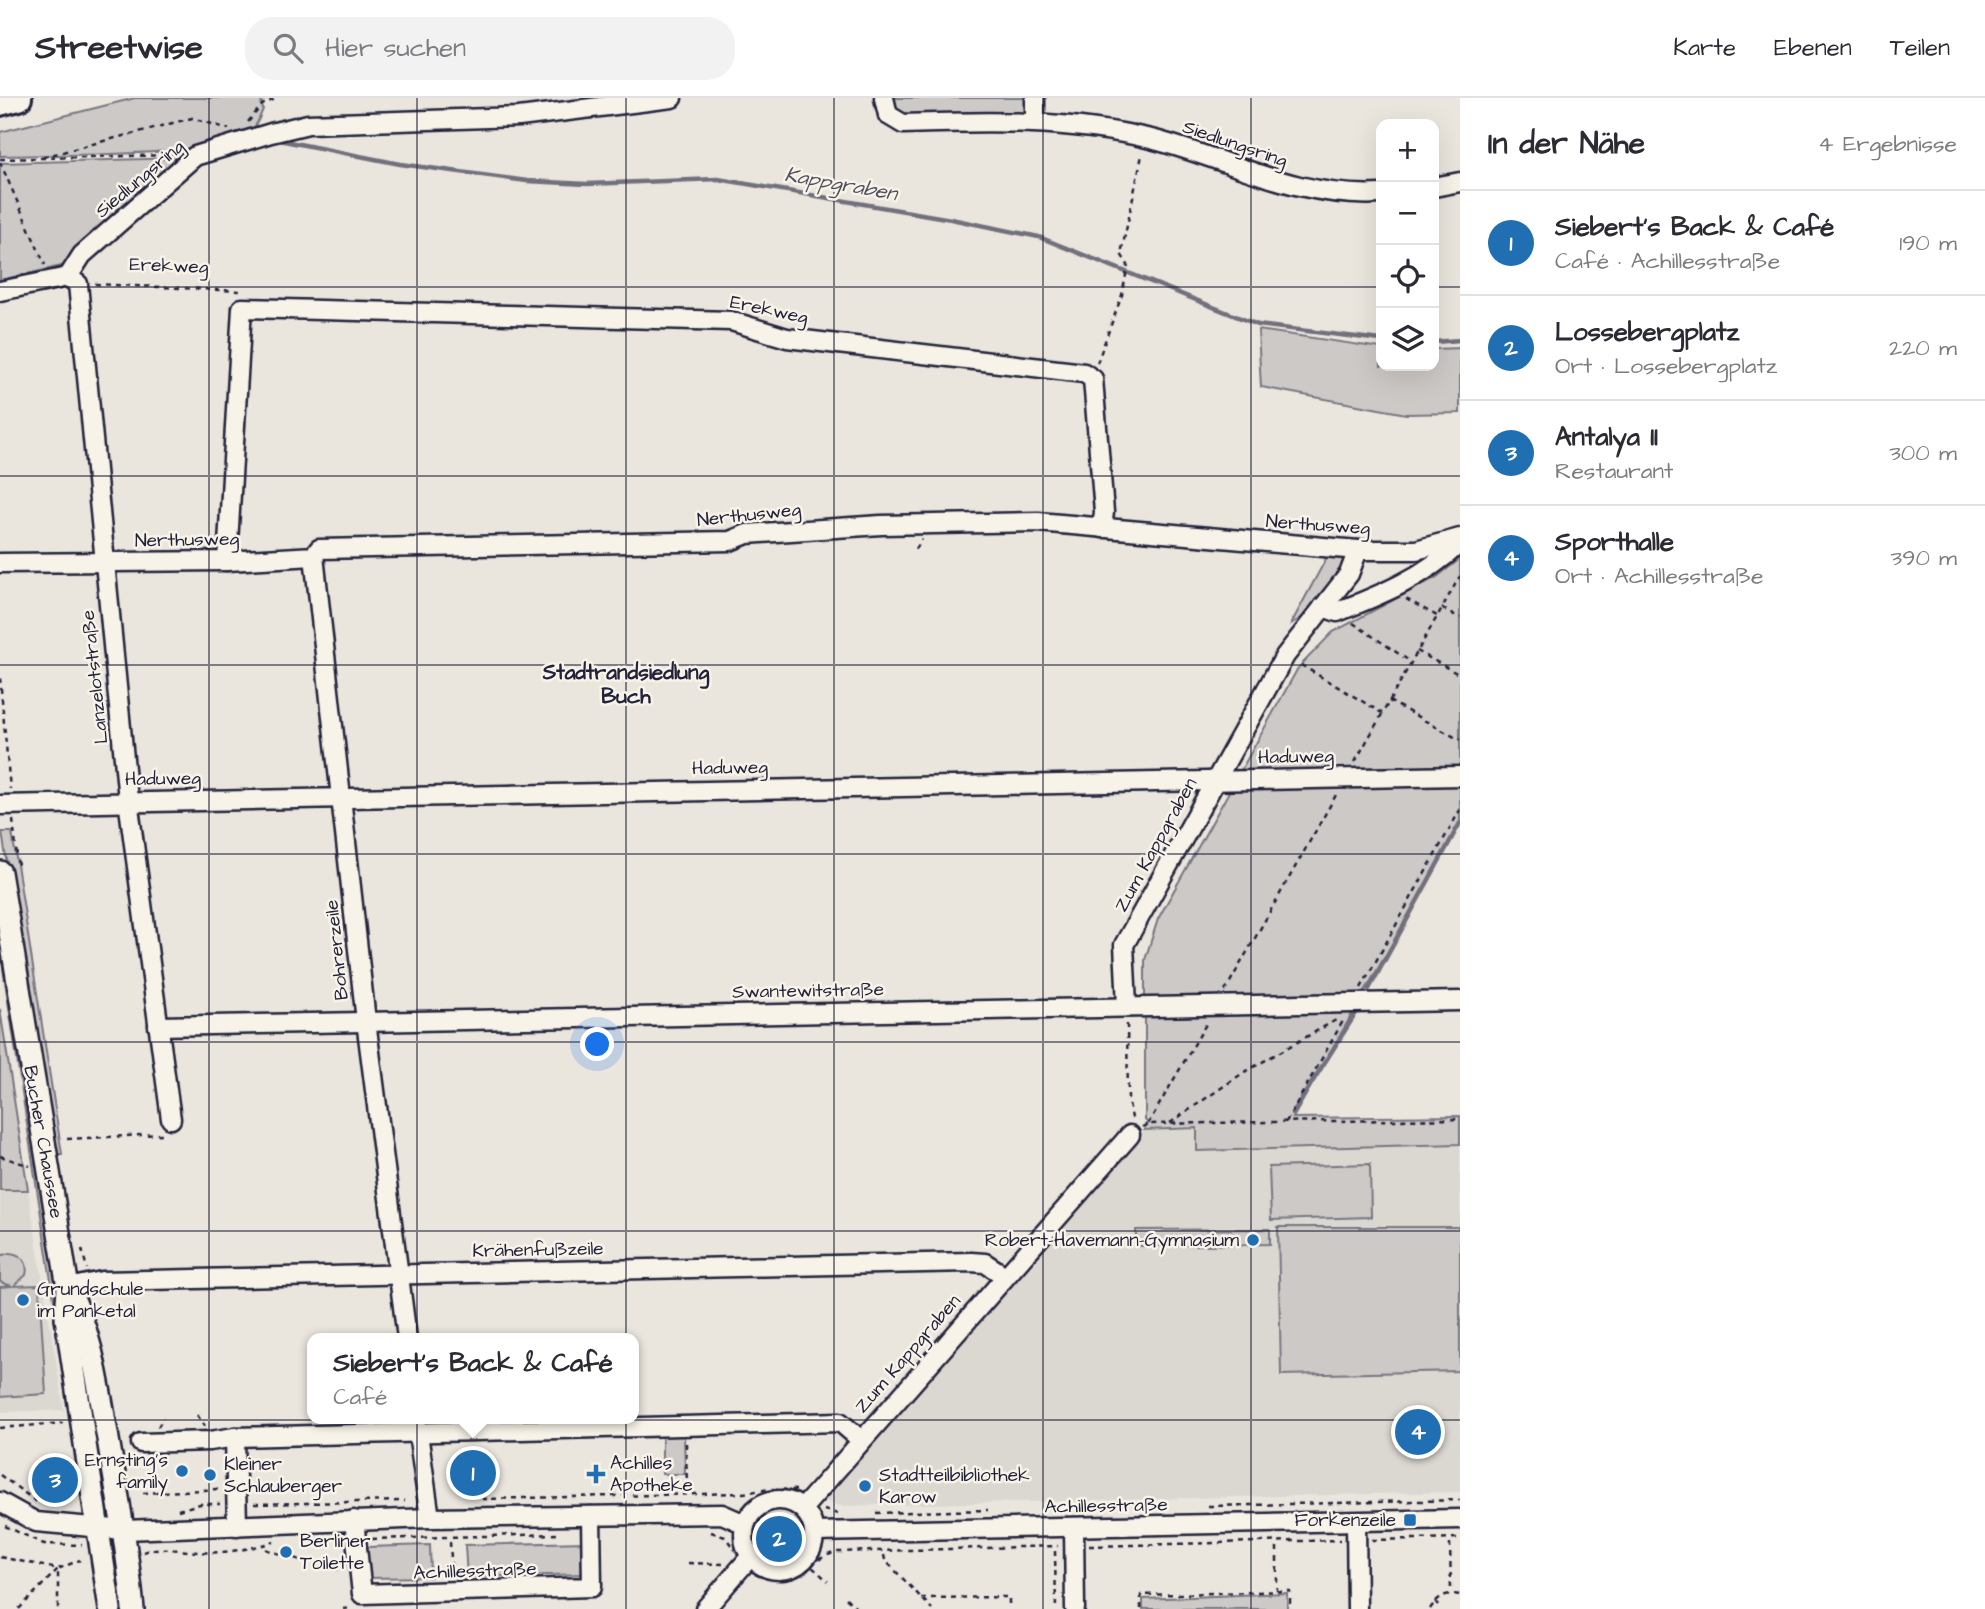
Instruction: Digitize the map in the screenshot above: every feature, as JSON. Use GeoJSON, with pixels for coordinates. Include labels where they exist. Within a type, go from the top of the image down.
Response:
{"type":"FeatureCollection","features":[{"type":"Feature","properties":{"kind":"highway"},"geometry":{"type":"LineString","coordinates":[[0,103],[19,98]]}},
{"type":"Feature","properties":{"kind":"main road","name":"Bucher Chaussee"},"geometry":{"type":"LineString","coordinates":[[0,872],[68,1288],[66,1318],[110,1609]]}},
{"type":"Feature","properties":{"kind":"main road","name":"Bucher Chaussee"},"geometry":{"type":"LineString","coordinates":[[68,1288],[82,1313],[94,1363],[125,1530],[133,1609]]}},
{"type":"Feature","properties":{"kind":"street","name":"Siedlungsring"},"geometry":{"type":"LineString","coordinates":[[73,280],[82,255],[195,156],[308,124],[519,117],[672,98]]}},
{"type":"Feature","properties":{"kind":"street","name":"Siedlungsring"},"geometry":{"type":"LineString","coordinates":[[884,98],[888,115],[903,124],[1035,121],[1146,138],[1263,178],[1305,188],[1357,195],[1376,194]]}},
{"type":"Feature","properties":{"kind":"street"},"geometry":{"type":"LineString","coordinates":[[1035,98],[1035,121]]}},
{"type":"Feature","properties":{"kind":"street"},"geometry":{"type":"LineString","coordinates":[[1439,186],[1460,181]]}},
{"type":"Feature","properties":{"kind":"street"},"geometry":{"type":"LineString","coordinates":[[0,292],[73,280]]}},
{"type":"Feature","properties":{"kind":"street","name":"Lanzelotstraße"},"geometry":{"type":"LineString","coordinates":[[73,280],[128,800],[171,1119]]}},
{"type":"Feature","properties":{"kind":"street"},"geometry":{"type":"LineString","coordinates":[[228,561],[242,308]]}},
{"type":"Feature","properties":{"kind":"street","name":"Erekweg"},"geometry":{"type":"LineString","coordinates":[[242,308],[731,321],[787,338],[1090,375]]}},
{"type":"Feature","properties":{"kind":"street"},"geometry":{"type":"LineString","coordinates":[[1090,375],[1093,379],[1104,512],[1102,528]]}},
{"type":"Feature","properties":{"kind":"street","name":"Nerthusweg"},"geometry":{"type":"LineString","coordinates":[[0,563],[228,561],[313,556],[319,549],[730,541],[747,534],[881,525],[1038,522],[1358,550],[1416,550],[1460,540]]}},
{"type":"Feature","properties":{"kind":"street"},"geometry":{"type":"LineString","coordinates":[[1330,609],[1391,591],[1418,577],[1460,540]]}},
{"type":"Feature","properties":{"kind":"street","name":"Zum Kappgraben"},"geometry":{"type":"LineString","coordinates":[[1127,1006],[1124,945],[1285,656],[1330,609],[1349,574],[1358,550]]}},
{"type":"Feature","properties":{"kind":"street"},"geometry":{"type":"LineString","coordinates":[[1416,550],[1420,562],[1418,577]]}},
{"type":"Feature","properties":{"kind":"street","name":"Bohrerzeile"},"geometry":{"type":"LineString","coordinates":[[313,556],[366,1021],[406,1333]]}},
{"type":"Feature","properties":{"kind":"street","name":"Haduweg"},"geometry":{"type":"LineString","coordinates":[[6,805],[128,800],[1460,776]]}},
{"type":"Feature","properties":{"kind":"street","name":"Swantewitstraße"},"geometry":{"type":"LineString","coordinates":[[158,1026],[1460,1001]]}},
{"type":"Feature","properties":{"kind":"street","name":"Zum Kappgraben"},"geometry":{"type":"LineString","coordinates":[[803,1508],[1133,1133]]}},
{"type":"Feature","properties":{"kind":"street","name":"Krähenfußzeile"},"geometry":{"type":"LineString","coordinates":[[68,1288],[102,1281],[971,1262],[985,1263],[1005,1276]]}},
{"type":"Feature","properties":{"kind":"street"},"geometry":{"type":"LineString","coordinates":[[639,1423],[841,1422],[861,1440]]}},
{"type":"Feature","properties":{"kind":"street"},"geometry":{"type":"LineString","coordinates":[[141,1443],[210,1441],[417,1425],[558,1424]]}},
{"type":"Feature","properties":{"kind":"street"},"geometry":{"type":"LineString","coordinates":[[417,1425],[430,1518]]}},
{"type":"Feature","properties":{"kind":"street"},"geometry":{"type":"LineString","coordinates":[[235,1437],[237,1526]]}},
{"type":"Feature","properties":{"kind":"street"},"geometry":{"type":"LineString","coordinates":[[775,1499],[791,1500],[803,1508],[812,1520],[816,1532],[809,1562],[796,1567],[771,1569],[751,1556],[744,1535],[748,1519],[761,1504],[775,1499]]}},
{"type":"Feature","properties":{"kind":"street"},"geometry":{"type":"LineString","coordinates":[[0,1502],[36,1522],[125,1530],[430,1518],[591,1525],[722,1514],[748,1519]]}},
{"type":"Feature","properties":{"kind":"street","name":"Achillesstraße"},"geometry":{"type":"LineString","coordinates":[[816,1532],[1074,1537],[1356,1531],[1460,1519]]}},
{"type":"Feature","properties":{"kind":"street","name":"Achillesstraße"},"geometry":{"type":"LineString","coordinates":[[354,1520],[362,1594],[453,1594],[592,1587],[591,1525]]}},
{"type":"Feature","properties":{"kind":"street"},"geometry":{"type":"LineString","coordinates":[[1356,1531],[1357,1609]]}},
{"type":"Feature","properties":{"kind":"street"},"geometry":{"type":"LineString","coordinates":[[1074,1537],[1075,1609]]}},
{"type":"Feature","properties":{"kind":"street"},"geometry":{"type":"LineString","coordinates":[[705,1609],[751,1556]]}},
{"type":"Feature","properties":{"kind":"path"},"geometry":{"type":"LineString","coordinates":[[43,157],[192,118],[236,130]]}},
{"type":"Feature","properties":{"kind":"path"},"geometry":{"type":"LineString","coordinates":[[1090,375],[1122,295],[1128,269],[1121,254],[1146,138]]}},
{"type":"Feature","properties":{"kind":"path"},"geometry":{"type":"LineString","coordinates":[[48,271],[0,161],[43,157],[195,156]]}},
{"type":"Feature","properties":{"kind":"path","name":"Erekweg"},"geometry":{"type":"LineString","coordinates":[[73,280],[242,290],[242,308]]}},
{"type":"Feature","properties":{"kind":"path"},"geometry":{"type":"LineString","coordinates":[[1148,1124],[1460,576]]}},
{"type":"Feature","properties":{"kind":"path"},"geometry":{"type":"LineString","coordinates":[[1391,591],[1437,616]]}},
{"type":"Feature","properties":{"kind":"path"},"geometry":{"type":"LineString","coordinates":[[1442,608],[1460,618]]}},
{"type":"Feature","properties":{"kind":"path"},"geometry":{"type":"LineString","coordinates":[[1330,609],[1411,662]]}},
{"type":"Feature","properties":{"kind":"path"},"geometry":{"type":"LineString","coordinates":[[1417,652],[1460,675]]}},
{"type":"Feature","properties":{"kind":"path"},"geometry":{"type":"LineString","coordinates":[[1285,656],[1382,713]]}},
{"type":"Feature","properties":{"kind":"path"},"geometry":{"type":"LineString","coordinates":[[0,678],[6,805]]}},
{"type":"Feature","properties":{"kind":"path"},"geometry":{"type":"LineString","coordinates":[[1389,701],[1460,740]]}},
{"type":"Feature","properties":{"kind":"path"},"geometry":{"type":"LineString","coordinates":[[1353,1003],[1460,810]]}},
{"type":"Feature","properties":{"kind":"path"},"geometry":{"type":"LineString","coordinates":[[1127,1006],[1128,1098],[1133,1133],[1148,1124],[1170,1123],[1460,1119]]}},
{"type":"Feature","properties":{"kind":"path"},"geometry":{"type":"LineString","coordinates":[[1170,1123],[1242,1073],[1346,1015],[1286,1122]]}},
{"type":"Feature","properties":{"kind":"path"},"geometry":{"type":"LineString","coordinates":[[67,1139],[163,1135],[171,1119]]}},
{"type":"Feature","properties":{"kind":"path"},"geometry":{"type":"LineString","coordinates":[[0,1156],[32,1167]]}},
{"type":"Feature","properties":{"kind":"path"},"geometry":{"type":"LineString","coordinates":[[0,1428],[69,1423]]}},
{"type":"Feature","properties":{"kind":"path"},"geometry":{"type":"LineString","coordinates":[[686,1440],[687,1488]]}},
{"type":"Feature","properties":{"kind":"path"},"geometry":{"type":"LineString","coordinates":[[0,1475],[44,1508]]}},
{"type":"Feature","properties":{"kind":"path"},"geometry":{"type":"LineString","coordinates":[[143,1493],[236,1489]]}},
{"type":"Feature","properties":{"kind":"path"},"geometry":{"type":"LineString","coordinates":[[1198,1506],[1460,1500]]}},
{"type":"Feature","properties":{"kind":"path"},"geometry":{"type":"LineString","coordinates":[[751,1556],[764,1551],[803,1508]]}},
{"type":"Feature","properties":{"kind":"path"},"geometry":{"type":"LineString","coordinates":[[863,1513],[994,1510]]}},
{"type":"Feature","properties":{"kind":"path"},"geometry":{"type":"LineString","coordinates":[[748,1519],[779,1535],[828,1581]]}},
{"type":"Feature","properties":{"kind":"path"},"geometry":{"type":"LineString","coordinates":[[355,1539],[591,1525]]}},
{"type":"Feature","properties":{"kind":"path"},"geometry":{"type":"LineString","coordinates":[[809,1562],[829,1554],[851,1551],[1074,1537],[1356,1531],[1460,1538]]}},
{"type":"Feature","properties":{"kind":"path"},"geometry":{"type":"LineString","coordinates":[[704,1532],[725,1537]]}},
{"type":"Feature","properties":{"kind":"path"},"geometry":{"type":"LineString","coordinates":[[160,1547],[197,1552],[242,1551],[281,1540]]}},
{"type":"Feature","properties":{"kind":"path"},"geometry":{"type":"LineString","coordinates":[[450,1542],[453,1594]]}},
{"type":"Feature","properties":{"kind":"path"},"geometry":{"type":"LineString","coordinates":[[1450,1543],[1451,1593]]}},
{"type":"Feature","properties":{"kind":"path"},"geometry":{"type":"LineString","coordinates":[[1277,1547],[1277,1591]]}},
{"type":"Feature","properties":{"kind":"path"},"geometry":{"type":"LineString","coordinates":[[266,1549],[276,1555],[307,1559],[334,1570]]}},
{"type":"Feature","properties":{"kind":"path"},"geometry":{"type":"LineString","coordinates":[[1055,1551],[1056,1609]]}},
{"type":"Feature","properties":{"kind":"path"},"geometry":{"type":"LineString","coordinates":[[884,1555],[885,1560],[932,1609]]}},
{"type":"Feature","properties":{"kind":"path"},"geometry":{"type":"LineString","coordinates":[[0,1557],[58,1569]]}},
{"type":"Feature","properties":{"kind":"path"},"geometry":{"type":"LineString","coordinates":[[19,1609],[58,1569],[80,1560]]}},
{"type":"Feature","properties":{"kind":"path"},"geometry":{"type":"LineString","coordinates":[[688,1563],[732,1564]]}},
{"type":"Feature","properties":{"kind":"path"},"geometry":{"type":"LineString","coordinates":[[58,1569],[58,1609]]}},
{"type":"Feature","properties":{"kind":"path"},"geometry":{"type":"LineString","coordinates":[[1141,1609],[1141,1595],[1277,1591],[1290,1591],[1290,1609]]}},
{"type":"Feature","properties":{"kind":"path"},"geometry":{"type":"LineString","coordinates":[[1430,1609],[1435,1601],[1451,1593],[1460,1595]]}},
{"type":"Feature","properties":{"kind":"path"},"geometry":{"type":"LineString","coordinates":[[921,1598],[1009,1597],[1009,1609]]}},
{"type":"Feature","properties":{"kind":"path"},"geometry":{"type":"LineString","coordinates":[[846,1598],[858,1609]]}},
{"type":"Feature","properties":{"kind":"path"},"geometry":{"type":"LineString","coordinates":[[1435,1601],[1441,1609]]}},
{"type":"Feature","properties":{"kind":"shaded area"},"geometry":{"type":"Polygon","coordinates":[[[135,98],[270,98],[261,101],[263,109],[250,132],[232,141],[169,151],[0,156],[0,132],[135,98]]]}},
{"type":"Feature","properties":{"kind":"shaded area"},"geometry":{"type":"Polygon","coordinates":[[[891,98],[1029,98],[1026,114],[897,116],[891,98]]]}},
{"type":"Feature","properties":{"kind":"shaded area"},"geometry":{"type":"Polygon","coordinates":[[[182,158],[66,265],[0,280],[0,163],[182,158]]]}},
{"type":"Feature","properties":{"kind":"shaded area"},"geometry":{"type":"Polygon","coordinates":[[[1258,330],[1376,347],[1376,371],[1439,371],[1439,349],[1460,348],[1460,413],[1406,414],[1261,387],[1258,330]]]}},
{"type":"Feature","properties":{"kind":"shaded area"},"geometry":{"type":"Polygon","coordinates":[[[1328,555],[1342,556],[1347,567],[1317,609],[1291,624],[1328,555]]]}},
{"type":"Feature","properties":{"kind":"shaded area"},"geometry":{"type":"Polygon","coordinates":[[[1460,559],[1460,824],[1293,1118],[1460,1116],[1460,1144],[1197,1151],[1197,1128],[1144,1130],[1147,1122],[1145,960],[1158,919],[1298,668],[1333,632],[1437,577],[1460,559]]]}},
{"type":"Feature","properties":{"kind":"shaded area"},"geometry":{"type":"Polygon","coordinates":[[[2,832],[12,832],[62,1154],[51,1154],[2,832]]]}},
{"type":"Feature","properties":{"kind":"shaded area"},"geometry":{"type":"Polygon","coordinates":[[[0,933],[58,1299],[58,1326],[0,949],[0,933]]]}},
{"type":"Feature","properties":{"kind":"shaded area"},"geometry":{"type":"Polygon","coordinates":[[[0,1009],[28,1190],[0,1190],[0,1009]]]}},
{"type":"Feature","properties":{"kind":"shaded area","name":"Robert-Havemann-Gymnasium"},"geometry":{"type":"Polygon","coordinates":[[[1460,1127],[1460,1492],[840,1506],[821,1500],[952,1355],[952,1347],[1144,1130],[1197,1128],[1197,1133],[1460,1127]]]}},
{"type":"Feature","properties":{"kind":"shaded area"},"geometry":{"type":"Polygon","coordinates":[[[1370,1164],[1371,1217],[1271,1220],[1269,1167],[1370,1164]]]}},
{"type":"Feature","properties":{"kind":"shaded area","name":"Grundschule im Panketal"},"geometry":{"type":"Polygon","coordinates":[[[0,1190],[28,1190],[64,1410],[0,1412],[0,1190]]]}},
{"type":"Feature","properties":{"kind":"shaded area"},"geometry":{"type":"Polygon","coordinates":[[[1278,1227],[1460,1227],[1460,1371],[1281,1375],[1278,1227]]]}},
{"type":"Feature","properties":{"kind":"shaded area"},"geometry":{"type":"Polygon","coordinates":[[[1270,1229],[1270,1244],[1136,1246],[1136,1230],[1270,1229]]]}},
{"type":"Feature","properties":{"kind":"shaded area"},"geometry":{"type":"Polygon","coordinates":[[[10,1253],[21,1257],[26,1267],[26,1275],[14,1286],[39,1285],[46,1394],[0,1397],[0,1287],[12,1286],[0,1282],[0,1256],[10,1253]]]}},
{"type":"Feature","properties":{"kind":"shaded area"},"geometry":{"type":"Polygon","coordinates":[[[684,1434],[685,1474],[662,1474],[662,1435],[684,1434]]]}},
{"type":"Feature","properties":{"kind":"shaded area"},"geometry":{"type":"Polygon","coordinates":[[[585,1542],[587,1574],[467,1577],[465,1545],[585,1542]]]}},
{"type":"Feature","properties":{"kind":"shaded area"},"geometry":{"type":"Polygon","coordinates":[[[430,1545],[431,1577],[368,1578],[367,1547],[430,1545]]]}},
{"type":"Feature","properties":{"kind":"shaded area"},"geometry":{"type":"Polygon","coordinates":[[[1287,1593],[1287,1609],[1143,1609],[1143,1599],[1287,1593]]]}},
{"type":"Feature","properties":{"kind":"waterway","name":"Kappgraben"},"geometry":{"type":"LineString","coordinates":[[279,140],[400,164],[527,181],[587,184],[718,179],[951,219],[1039,237],[1258,325],[1376,339]]}},
{"type":"Feature","properties":{"kind":"waterway","name":"Kappgraben"},"geometry":{"type":"LineString","coordinates":[[1439,342],[1460,340]]}},
{"type":"Feature","properties":{"kind":"waterway"},"geometry":{"type":"LineString","coordinates":[[1369,989],[1460,823]]}},
{"type":"Feature","properties":{"kind":"waterway"},"geometry":{"type":"LineString","coordinates":[[1292,1114],[1356,1013]]}},
{"type":"Feature","properties":{"kind":"place","name":"Robert-Havemann-Gymnasium"},"geometry":{"type":"Point","coordinates":[1253,1240]}},
{"type":"Feature","properties":{"kind":"place","name":"Grundschule im Panketal"},"geometry":{"type":"Point","coordinates":[23,1300]}},
{"type":"Feature","properties":{"kind":"place","name":"Sporthalle"},"geometry":{"type":"Point","coordinates":[1418,1432]}},
{"type":"Feature","properties":{"kind":"place","name":"Ernsting's family"},"geometry":{"type":"Point","coordinates":[182,1471]}},
{"type":"Feature","properties":{"kind":"place","name":"Siebert’s Back & Café"},"geometry":{"type":"Point","coordinates":[473,1473]}},
{"type":"Feature","properties":{"kind":"place","name":"Achilles Apotheke"},"geometry":{"type":"Point","coordinates":[596,1474]}},
{"type":"Feature","properties":{"kind":"place","name":"Kleiner Schlauberger"},"geometry":{"type":"Point","coordinates":[210,1475]}},
{"type":"Feature","properties":{"kind":"place","name":"Antalya II"},"geometry":{"type":"Point","coordinates":[55,1480]}},
{"type":"Feature","properties":{"kind":"place","name":"Stadtteilbibliothek Karow"},"geometry":{"type":"Point","coordinates":[865,1486]}},
{"type":"Feature","properties":{"kind":"place","name":"Forkenzeile"},"geometry":{"type":"Point","coordinates":[1410,1520]}},
{"type":"Feature","properties":{"kind":"place","name":"Lossebergplatz"},"geometry":{"type":"Point","coordinates":[779,1539]}},
{"type":"Feature","properties":{"kind":"place","name":"Berliner Toilette"},"geometry":{"type":"Point","coordinates":[286,1552]}},
{"type":"Feature","properties":{"kind":"district","name":"Stadtrandsiedlung Buch"},"geometry":{"type":"Point","coordinates":[626,684]}}]}
